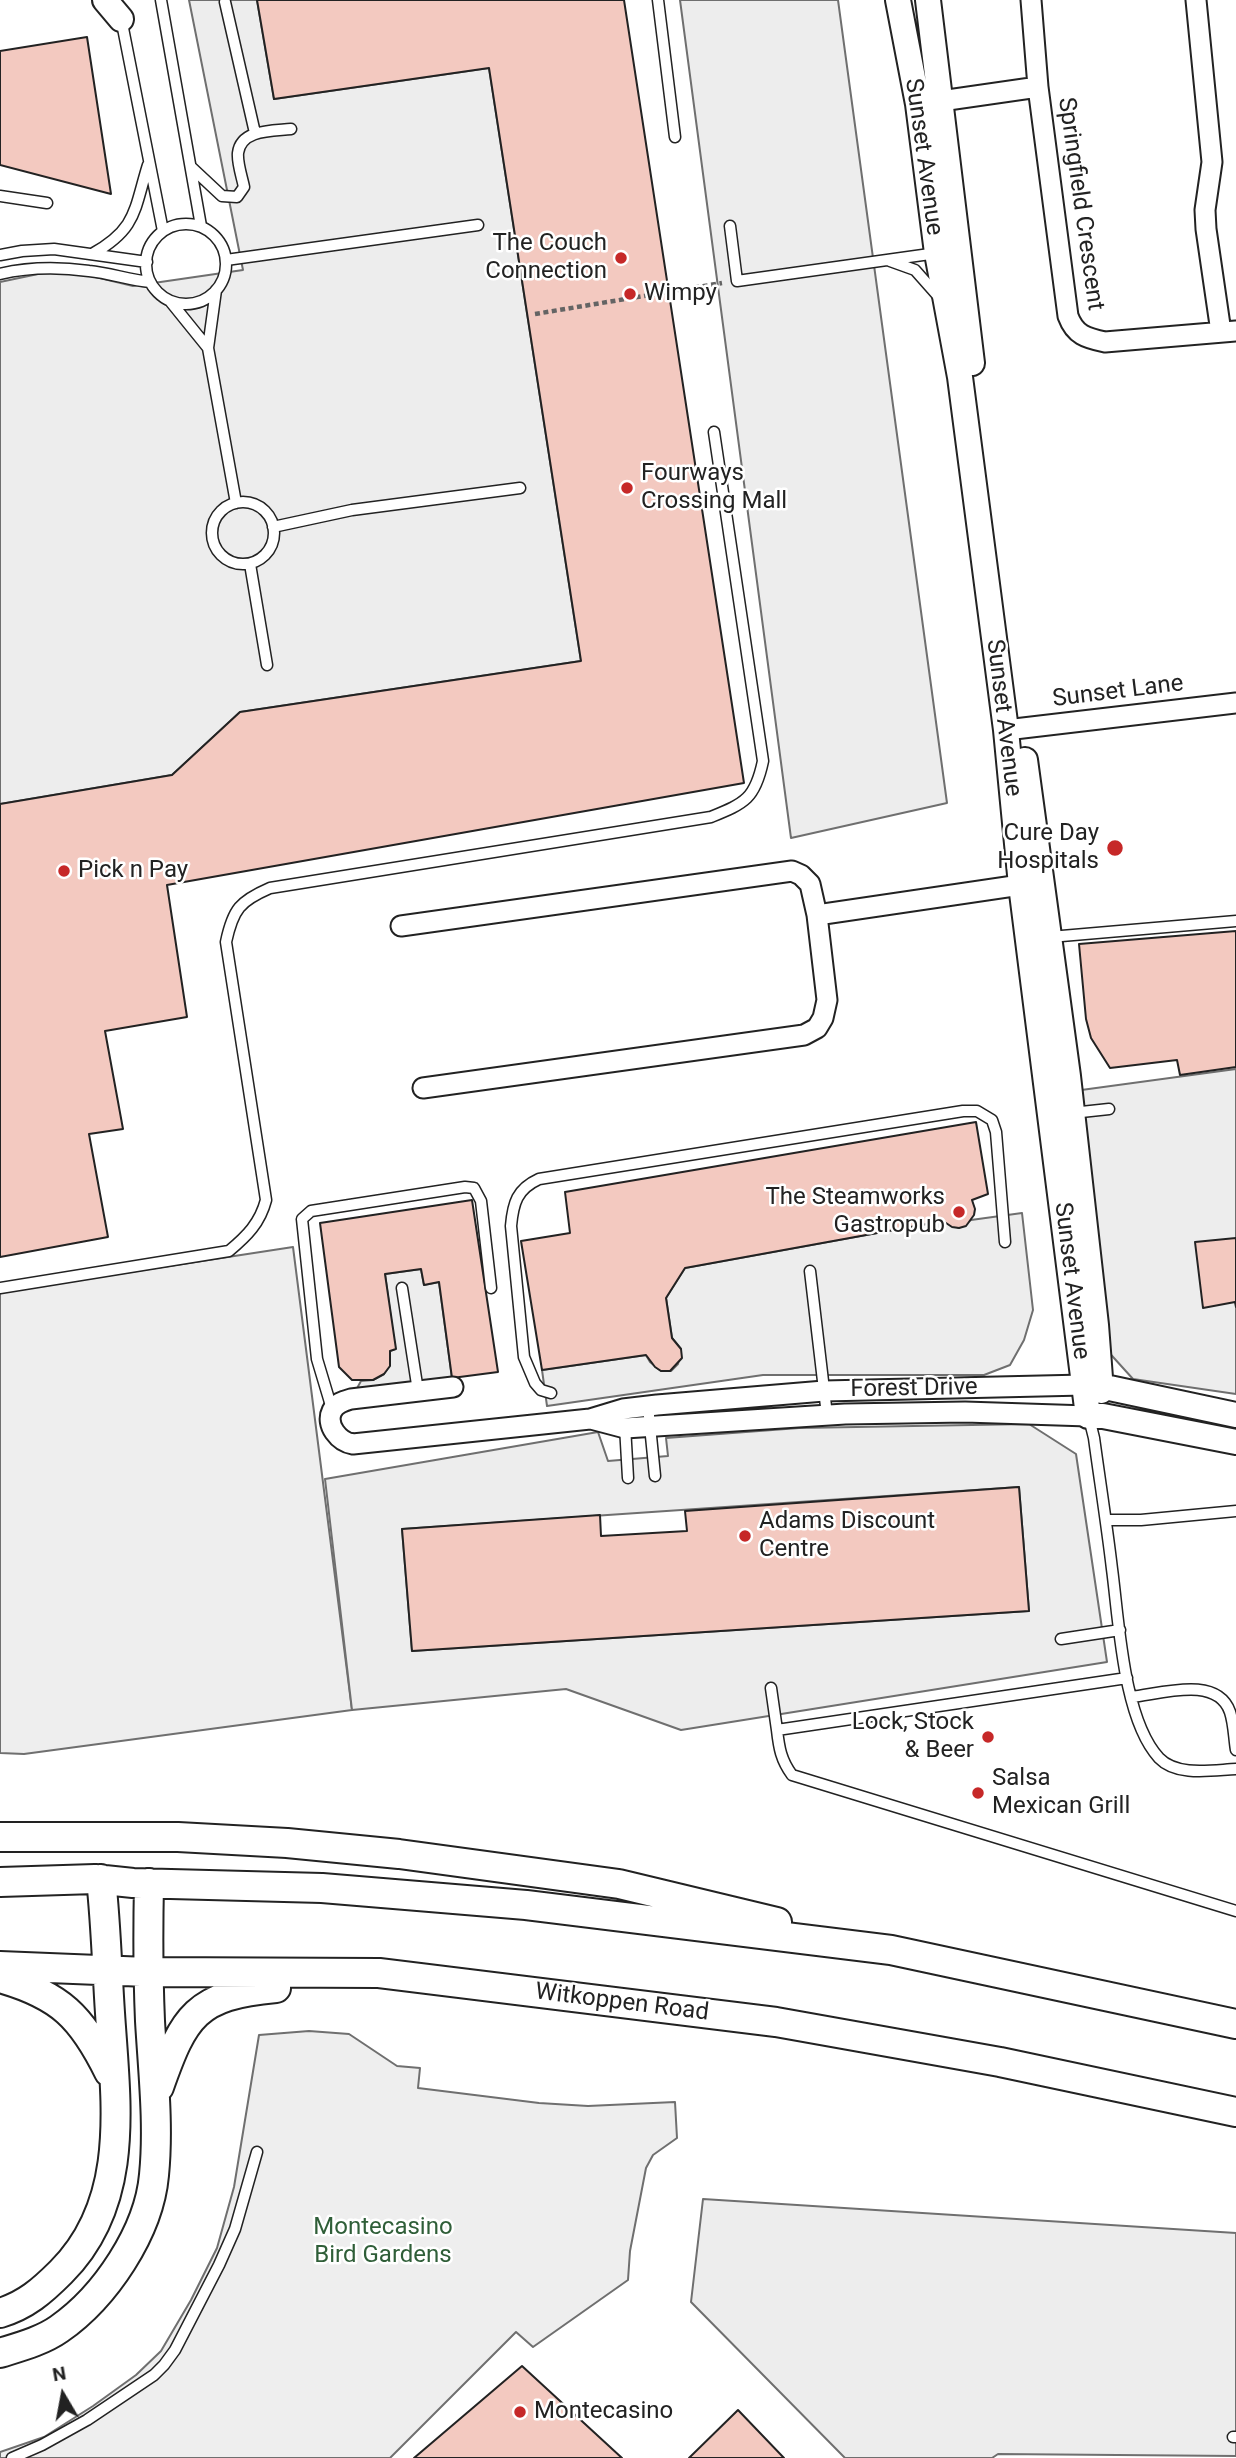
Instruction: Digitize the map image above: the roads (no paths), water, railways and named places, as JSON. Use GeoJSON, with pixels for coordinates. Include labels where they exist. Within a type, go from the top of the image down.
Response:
{"type":"FeatureCollection","features":[{"type":"Feature","properties":{"kind":"main road"},"geometry":{"type":"LineString","coordinates":[[0,1838],[178,1837],[287,1843],[399,1854],[619,1884],[891,1950],[1236,2024]]}},
{"type":"Feature","properties":{"kind":"main road"},"geometry":{"type":"LineString","coordinates":[[0,1882],[101,1880],[322,1888],[486,1902],[891,1950]]}},
{"type":"Feature","properties":{"kind":"main road"},"geometry":{"type":"LineString","coordinates":[[0,2313],[38,2295],[78,2255],[100,2216],[112,2175],[115,2084],[106,1920],[101,1880]]}},
{"type":"Feature","properties":{"kind":"main road"},"geometry":{"type":"LineString","coordinates":[[0,2353],[31,2343],[58,2330],[90,2301],[115,2273],[142,2223],[155,2177],[155,2099],[148,1972],[149,1883]]}},
{"type":"Feature","properties":{"kind":"main road","name":"Witkoppen Road"},"geometry":{"type":"LineString","coordinates":[[0,1966],[148,1972],[379,1973],[776,2022],[1000,2062],[1236,2112]]}},
{"type":"Feature","properties":{"kind":"main road"},"geometry":{"type":"LineString","coordinates":[[155,2099],[174,2043],[188,2020],[204,2008],[245,1991],[362,1979],[379,1973]]}},
{"type":"Feature","properties":{"kind":"main road"},"geometry":{"type":"LineString","coordinates":[[0,1978],[27,1986],[70,2012],[86,2029],[115,2084]]}},
{"type":"Feature","properties":{"kind":"street"},"geometry":{"type":"LineString","coordinates":[[105,0],[120,10]]}},
{"type":"Feature","properties":{"kind":"street","name":"Sunset Avenue"},"geometry":{"type":"LineString","coordinates":[[898,0],[929,102]]}},
{"type":"Feature","properties":{"kind":"street","name":"Sunset Avenue"},"geometry":{"type":"LineString","coordinates":[[928,0],[929,102],[1039,938],[1095,1423]]}},
{"type":"Feature","properties":{"kind":"street","name":"Springfield Crescent"},"geometry":{"type":"LineString","coordinates":[[1031,0],[1038,87],[1068,316],[1077,333],[1105,342],[1229,332]]}},
{"type":"Feature","properties":{"kind":"street"},"geometry":{"type":"LineString","coordinates":[[1196,0],[1212,162],[1205,210],[1206,229],[1229,332]]}},
{"type":"Feature","properties":{"kind":"street","name":"Springfield Crescent"},"geometry":{"type":"LineString","coordinates":[[929,102],[1038,87]]}},
{"type":"Feature","properties":{"kind":"street","name":"Sunset Avenue"},"geometry":{"type":"LineString","coordinates":[[947,250],[948,311],[1012,729]]}},
{"type":"Feature","properties":{"kind":"street","name":"Sunset Lane"},"geometry":{"type":"LineString","coordinates":[[1012,729],[1236,703]]}},
{"type":"Feature","properties":{"kind":"street"},"geometry":{"type":"LineString","coordinates":[[401,926],[792,871],[810,884],[817,915],[827,1000],[823,1018],[817,1028],[804,1035],[423,1088]]}},
{"type":"Feature","properties":{"kind":"street"},"geometry":{"type":"LineString","coordinates":[[817,915],[1031,884]]}},
{"type":"Feature","properties":{"kind":"street","name":"Forest Drive"},"geometry":{"type":"LineString","coordinates":[[624,1419],[648,1406],[824,1391],[1092,1385],[1236,1415]]}},
{"type":"Feature","properties":{"kind":"street"},"geometry":{"type":"LineString","coordinates":[[333,1410],[339,1403],[351,1399],[453,1387]]}},
{"type":"Feature","properties":{"kind":"street","name":"Forest Drive"},"geometry":{"type":"LineString","coordinates":[[333,1410],[332,1425],[338,1438],[344,1443],[353,1444],[590,1419],[624,1419],[651,1428],[827,1415],[965,1412],[1095,1423],[1236,1442]]}},
{"type":"Feature","properties":{"kind":"lane"},"geometry":{"type":"LineString","coordinates":[[161,0],[201,226]]}},
{"type":"Feature","properties":{"kind":"lane"},"geometry":{"type":"LineString","coordinates":[[658,0],[675,136]]}},
{"type":"Feature","properties":{"kind":"lane"},"geometry":{"type":"LineString","coordinates":[[225,2],[255,133]]}},
{"type":"Feature","properties":{"kind":"lane"},"geometry":{"type":"LineString","coordinates":[[120,10],[163,230]]}},
{"type":"Feature","properties":{"kind":"lane"},"geometry":{"type":"LineString","coordinates":[[191,167],[222,196],[237,197],[244,187],[239,153],[242,144],[255,133],[291,128]]}},
{"type":"Feature","properties":{"kind":"lane"},"geometry":{"type":"LineString","coordinates":[[91,255],[111,243],[126,229],[137,206],[148,163]]}},
{"type":"Feature","properties":{"kind":"lane"},"geometry":{"type":"LineString","coordinates":[[0,196],[47,202]]}},
{"type":"Feature","properties":{"kind":"lane"},"geometry":{"type":"LineString","coordinates":[[208,348],[170,301],[158,293],[146,271],[149,248],[163,230],[181,224],[201,226],[214,234],[222,246],[226,260],[226,271],[216,290],[208,348],[236,503]]}},
{"type":"Feature","properties":{"kind":"lane"},"geometry":{"type":"LineString","coordinates":[[226,260],[478,225]]}},
{"type":"Feature","properties":{"kind":"lane"},"geometry":{"type":"LineString","coordinates":[[730,226],[737,281],[947,250]]}},
{"type":"Feature","properties":{"kind":"lane"},"geometry":{"type":"LineString","coordinates":[[0,255],[54,249],[147,262]]}},
{"type":"Feature","properties":{"kind":"lane"},"geometry":{"type":"LineString","coordinates":[[887,260],[915,270],[928,282],[948,311]]}},
{"type":"Feature","properties":{"kind":"lane"},"geometry":{"type":"LineString","coordinates":[[0,274],[37,268],[91,271],[150,282]]}},
{"type":"Feature","properties":{"kind":"lane"},"geometry":{"type":"LineString","coordinates":[[170,301],[195,303],[216,290]]}},
{"type":"Feature","properties":{"kind":"lane"},"geometry":{"type":"LineString","coordinates":[[0,1288],[229,1251],[253,1228],[262,1215],[266,1200],[226,942],[232,917],[241,904],[254,895],[270,888],[711,817],[748,798],[758,780],[762,761],[714,432]]}},
{"type":"Feature","properties":{"kind":"lane"},"geometry":{"type":"LineString","coordinates":[[273,527],[352,510],[520,488]]}},
{"type":"Feature","properties":{"kind":"lane"},"geometry":{"type":"LineString","coordinates":[[236,503],[255,505],[270,517],[273,527],[274,536],[266,554],[250,564],[230,562],[222,557],[212,540],[214,522],[227,507],[236,503]]}},
{"type":"Feature","properties":{"kind":"lane"},"geometry":{"type":"LineString","coordinates":[[250,564],[267,665]]}},
{"type":"Feature","properties":{"kind":"lane"},"geometry":{"type":"LineString","coordinates":[[1039,938],[1236,920]]}},
{"type":"Feature","properties":{"kind":"lane"},"geometry":{"type":"LineString","coordinates":[[1061,1114],[1109,1109]]}},
{"type":"Feature","properties":{"kind":"lane"},"geometry":{"type":"LineString","coordinates":[[551,1393],[541,1390],[524,1357],[511,1226],[512,1208],[518,1193],[539,1179],[963,1111],[977,1111],[992,1120],[996,1132],[1005,1242]]}},
{"type":"Feature","properties":{"kind":"lane"},"geometry":{"type":"LineString","coordinates":[[333,1410],[317,1359],[302,1219],[305,1214],[466,1187],[474,1188],[481,1201],[491,1288]]}},
{"type":"Feature","properties":{"kind":"lane"},"geometry":{"type":"LineString","coordinates":[[810,1271],[827,1415]]}},
{"type":"Feature","properties":{"kind":"lane"},"geometry":{"type":"LineString","coordinates":[[402,1288],[418,1391]]}},
{"type":"Feature","properties":{"kind":"lane"},"geometry":{"type":"LineString","coordinates":[[648,1406],[655,1476]]}},
{"type":"Feature","properties":{"kind":"lane"},"geometry":{"type":"LineString","coordinates":[[624,1419],[628,1478]]}},
{"type":"Feature","properties":{"kind":"lane","name":"Sunset Avenue"},"geometry":{"type":"LineString","coordinates":[[1095,1423],[1127,1678],[1143,1732],[1159,1758],[1169,1765],[1190,1771],[1236,1769]]}},
{"type":"Feature","properties":{"kind":"lane"},"geometry":{"type":"LineString","coordinates":[[1106,1520],[1141,1520],[1236,1511]]}},
{"type":"Feature","properties":{"kind":"lane"},"geometry":{"type":"LineString","coordinates":[[1061,1639],[1120,1630]]}},
{"type":"Feature","properties":{"kind":"lane"},"geometry":{"type":"LineString","coordinates":[[777,1730],[1127,1678]]}},
{"type":"Feature","properties":{"kind":"lane"},"geometry":{"type":"LineString","coordinates":[[771,1688],[779,1751],[783,1764],[792,1776],[1236,1911]]}},
{"type":"Feature","properties":{"kind":"lane"},"geometry":{"type":"LineString","coordinates":[[1131,1698],[1202,1689],[1215,1693],[1230,1711],[1236,1750]]}},
{"type":"Feature","properties":{"kind":"lane"},"geometry":{"type":"LineString","coordinates":[[12,2458],[87,2420],[154,2375],[164,2365],[175,2350],[235,2229],[257,2152]]}},
{"type":"Feature","properties":{"kind":"place","name":"The Couch Connection"},"geometry":{"type":"Point","coordinates":[621,258]}},
{"type":"Feature","properties":{"kind":"place","name":"Wimpy"},"geometry":{"type":"Point","coordinates":[630,294]}},
{"type":"Feature","properties":{"kind":"place","name":"Fourways Crossing Mall"},"geometry":{"type":"Point","coordinates":[627,488]}},
{"type":"Feature","properties":{"kind":"place","name":"Cure Day Hospitals"},"geometry":{"type":"Point","coordinates":[1115,848]}},
{"type":"Feature","properties":{"kind":"place","name":"Pick n Pay"},"geometry":{"type":"Point","coordinates":[64,871]}},
{"type":"Feature","properties":{"kind":"place","name":"The Steamworks Gastropub"},"geometry":{"type":"Point","coordinates":[959,1212]}},
{"type":"Feature","properties":{"kind":"place","name":"Adams Discount Centre"},"geometry":{"type":"Point","coordinates":[745,1536]}},
{"type":"Feature","properties":{"kind":"place","name":"Lock, Stock & Beer"},"geometry":{"type":"Point","coordinates":[988,1737]}},
{"type":"Feature","properties":{"kind":"place","name":"Salsa Mexican Grill"},"geometry":{"type":"Point","coordinates":[978,1793]}},
{"type":"Feature","properties":{"kind":"place","name":"Montecasino"},"geometry":{"type":"Point","coordinates":[520,2412]}},
{"type":"Feature","properties":{"kind":"park label","name":"Montecasino Bird Gardens"},"geometry":{"type":"Point","coordinates":[383,2242]}}]}
